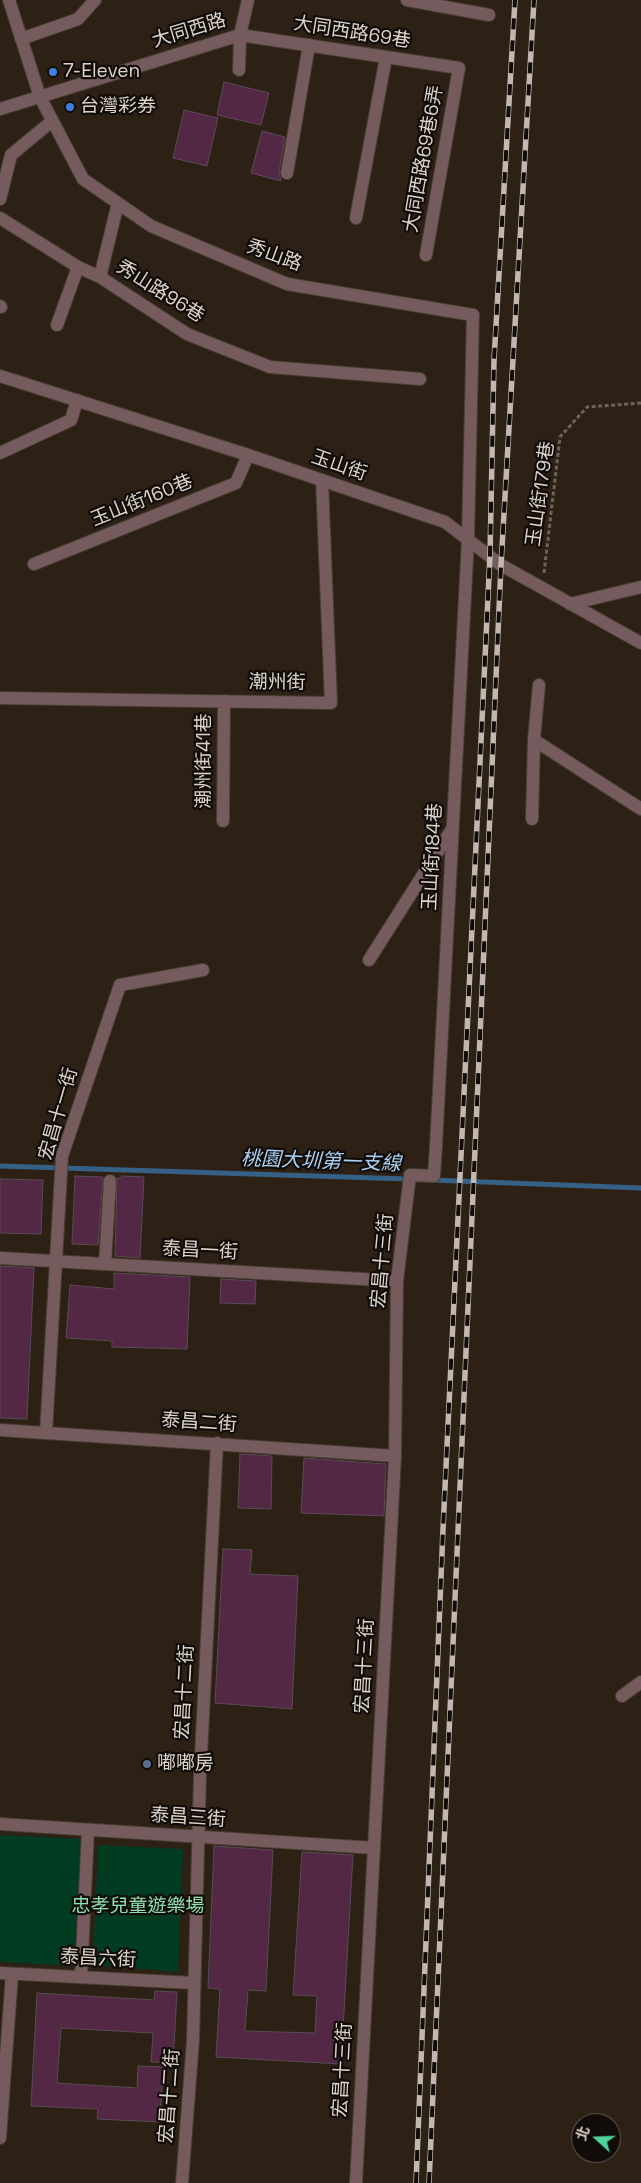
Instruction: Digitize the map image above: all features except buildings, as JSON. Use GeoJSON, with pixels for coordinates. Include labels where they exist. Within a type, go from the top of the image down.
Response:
{"type":"FeatureCollection","features":[{"type":"Feature","properties":{"kind":"street","name":"秀山路"},"geometry":{"type":"LineString","coordinates":[[9,0],[40,97],[83,179],[151,226],[287,284],[473,315],[468,539]]}},
{"type":"Feature","properties":{"kind":"street"},"geometry":{"type":"LineString","coordinates":[[22,39],[78,19],[94,0]]}},
{"type":"Feature","properties":{"kind":"street","name":"大同西路"},"geometry":{"type":"LineString","coordinates":[[0,109],[240,35],[248,0]]}},
{"type":"Feature","properties":{"kind":"street"},"geometry":{"type":"LineString","coordinates":[[407,0],[489,14]]}},
{"type":"Feature","properties":{"kind":"street"},"geometry":{"type":"LineString","coordinates":[[239,70],[240,35]]}},
{"type":"Feature","properties":{"kind":"street","name":"大同西路69巷"},"geometry":{"type":"LineString","coordinates":[[240,35],[459,68]]}},
{"type":"Feature","properties":{"kind":"street"},"geometry":{"type":"LineString","coordinates":[[287,173],[308,45]]}},
{"type":"Feature","properties":{"kind":"street"},"geometry":{"type":"LineString","coordinates":[[356,218],[386,57]]}},
{"type":"Feature","properties":{"kind":"street","name":"大同西路69巷6弄"},"geometry":{"type":"LineString","coordinates":[[426,255],[459,68]]}},
{"type":"Feature","properties":{"kind":"street"},"geometry":{"type":"LineString","coordinates":[[0,199],[11,155],[52,121]]}},
{"type":"Feature","properties":{"kind":"street","name":"秀山路96巷"},"geometry":{"type":"LineString","coordinates":[[118,203],[100,277],[188,334],[270,367],[420,378]]}},
{"type":"Feature","properties":{"kind":"street"},"geometry":{"type":"LineString","coordinates":[[0,218],[78,267],[100,277]]}},
{"type":"Feature","properties":{"kind":"street"},"geometry":{"type":"LineString","coordinates":[[57,325],[78,267]]}},
{"type":"Feature","properties":{"kind":"street","name":"玉山街"},"geometry":{"type":"LineString","coordinates":[[0,376],[248,455],[445,522],[501,565],[641,643]]}},
{"type":"Feature","properties":{"kind":"street"},"geometry":{"type":"LineString","coordinates":[[0,453],[71,420],[77,400]]}},
{"type":"Feature","properties":{"kind":"street","name":"玉山街160巷"},"geometry":{"type":"LineString","coordinates":[[34,564],[236,483],[248,455]]}},
{"type":"Feature","properties":{"kind":"street","name":"潮州街"},"geometry":{"type":"LineString","coordinates":[[0,698],[331,703],[322,481]]}},
{"type":"Feature","properties":{"kind":"street","name":"玉山街184巷"},"geometry":{"type":"LineString","coordinates":[[434,1176],[468,539]]}},
{"type":"Feature","properties":{"kind":"street"},"geometry":{"type":"LineString","coordinates":[[570,604],[641,587]]}},
{"type":"Feature","properties":{"kind":"street"},"geometry":{"type":"LineString","coordinates":[[532,819],[534,740],[539,686]]}},
{"type":"Feature","properties":{"kind":"street","name":"潮州街41巷"},"geometry":{"type":"LineString","coordinates":[[223,821],[224,701]]}},
{"type":"Feature","properties":{"kind":"street"},"geometry":{"type":"LineString","coordinates":[[534,740],[641,808]]}},
{"type":"Feature","properties":{"kind":"street"},"geometry":{"type":"LineString","coordinates":[[369,960],[453,827]]}},
{"type":"Feature","properties":{"kind":"street","name":"宏昌十一街"},"geometry":{"type":"LineString","coordinates":[[46,1432],[62,1161],[120,985],[203,970]]}},
{"type":"Feature","properties":{"kind":"street","name":"宏昌十三街"},"geometry":{"type":"LineString","coordinates":[[356,2183],[395,1456],[397,1281],[410,1181],[434,1176]]}},
{"type":"Feature","properties":{"kind":"street"},"geometry":{"type":"LineString","coordinates":[[105,1264],[110,1181]]}},
{"type":"Feature","properties":{"kind":"street","name":"泰昌一街"},"geometry":{"type":"LineString","coordinates":[[0,1258],[397,1281]]}},
{"type":"Feature","properties":{"kind":"street","name":"泰昌二街"},"geometry":{"type":"LineString","coordinates":[[0,1430],[395,1456]]}},
{"type":"Feature","properties":{"kind":"street","name":"宏昌十二街"},"geometry":{"type":"LineString","coordinates":[[182,2183],[193,2040],[198,1837],[217,1443]]}},
{"type":"Feature","properties":{"kind":"street"},"geometry":{"type":"LineString","coordinates":[[622,1696],[641,1682]]}},
{"type":"Feature","properties":{"kind":"street","name":"泰昌三街"},"geometry":{"type":"LineString","coordinates":[[0,1824],[374,1848]]}},
{"type":"Feature","properties":{"kind":"street"},"geometry":{"type":"LineString","coordinates":[[81,1977],[88,1830]]}},
{"type":"Feature","properties":{"kind":"street"},"geometry":{"type":"LineString","coordinates":[[0,2138],[6,1973]]}},
{"type":"Feature","properties":{"kind":"street","name":"泰昌六街"},"geometry":{"type":"LineString","coordinates":[[6,1973],[194,1983]]}},
{"type":"Feature","properties":{"kind":"path","name":"玉山街179巷"},"geometry":{"type":"LineString","coordinates":[[542,588],[560,437],[587,407],[641,403]]}},
{"type":"Feature","properties":{"kind":"green space"},"geometry":{"type":"Polygon","coordinates":[[[0,1835],[82,1839],[73,1966],[0,1962],[0,1835]]]}},
{"type":"Feature","properties":{"kind":"green space","name":"忠孝兒童遊樂場"},"geometry":{"type":"Polygon","coordinates":[[[98,1845],[183,1849],[178,1972],[93,1965],[98,1845]]]}},
{"type":"Feature","properties":{"kind":"waterway","name":"桃園大圳第一支線"},"geometry":{"type":"LineString","coordinates":[[0,1166],[408,1179]]}},
{"type":"Feature","properties":{"kind":"waterway","name":"桃園大圳第一支線"},"geometry":{"type":"LineString","coordinates":[[432,1180],[641,1188]]}},
{"type":"Feature","properties":{"kind":"railway"},"geometry":{"type":"LineString","coordinates":[[416,2183],[443,1529],[490,555],[494,360],[515,0]]}},
{"type":"Feature","properties":{"kind":"railway"},"geometry":{"type":"LineString","coordinates":[[429,2183],[501,565],[534,0]]}},
{"type":"Feature","properties":{"kind":"place","name":"7-Eleven"},"geometry":{"type":"Point","coordinates":[53,72]}},
{"type":"Feature","properties":{"kind":"place","name":"台灣彩券"},"geometry":{"type":"Point","coordinates":[70,107]}},
{"type":"Feature","properties":{"kind":"place","name":"嘟嘟房"},"geometry":{"type":"Point","coordinates":[147,1764]}}]}
